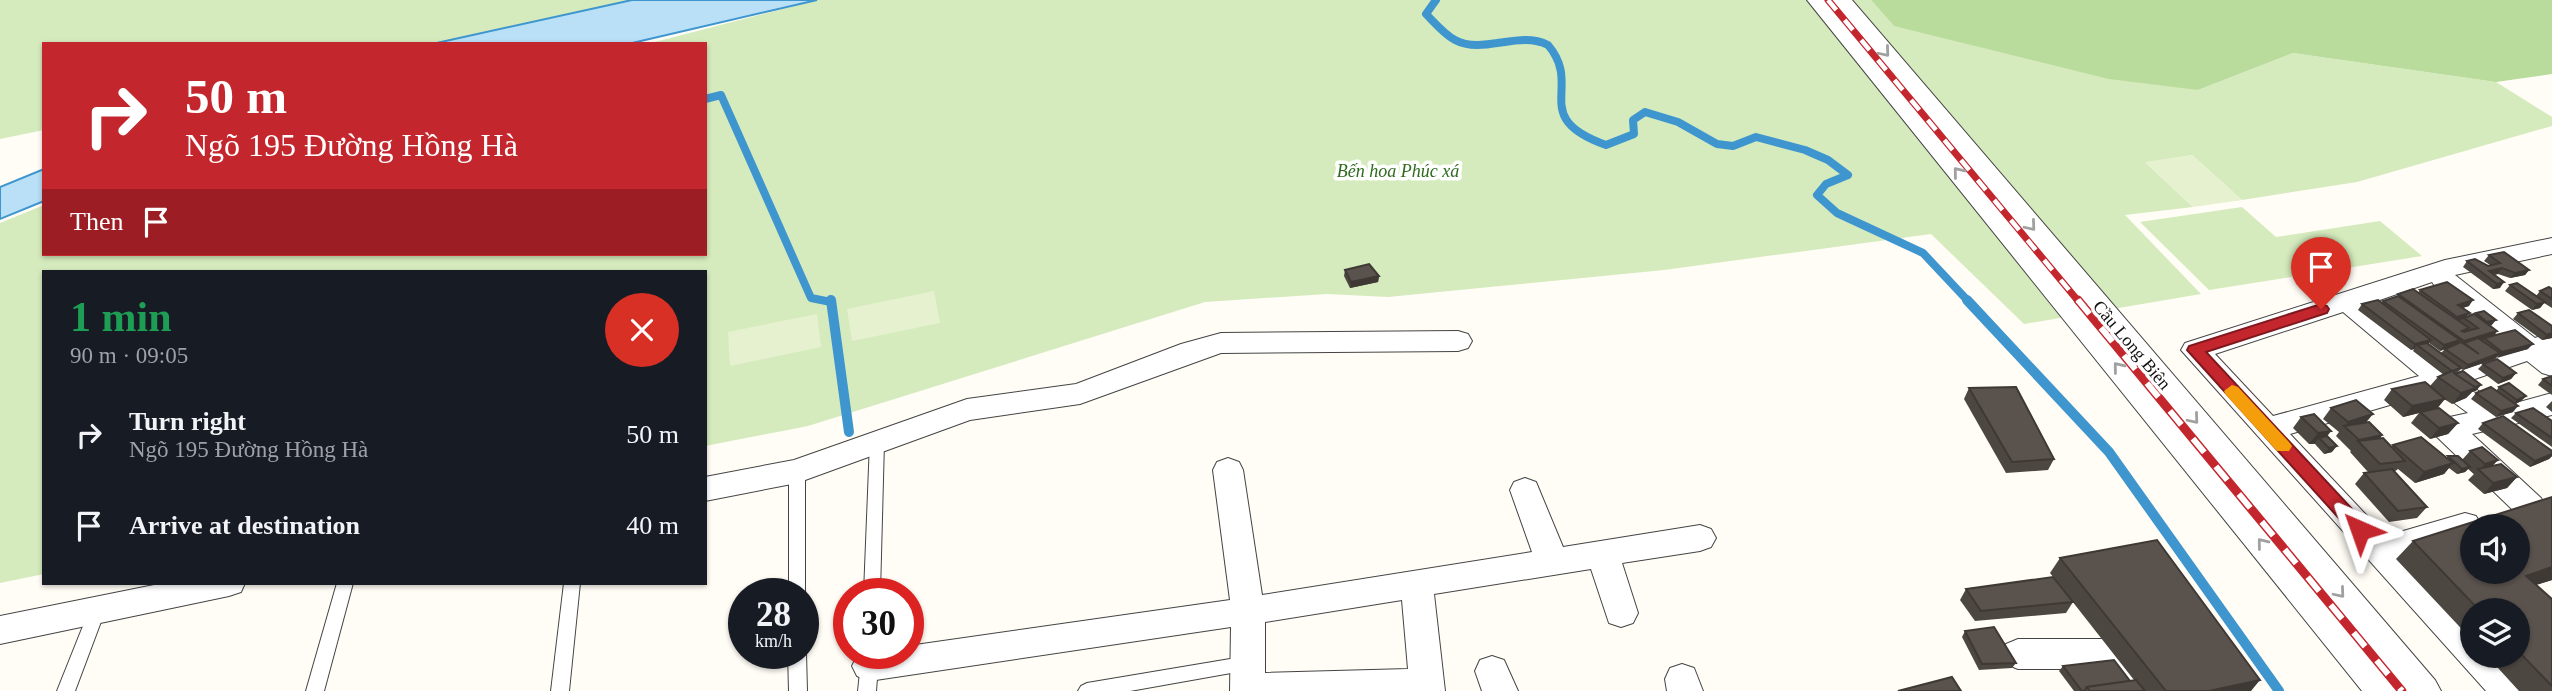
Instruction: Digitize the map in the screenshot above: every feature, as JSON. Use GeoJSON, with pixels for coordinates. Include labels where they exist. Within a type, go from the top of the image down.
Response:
{"type":"FeatureCollection","features":[{"type":"Feature","properties":{"kind":"street","name":"Cầu Long Biên"},"geometry":{"type":"LineString","coordinates":[[1817,0],[2383,691]]}},
{"type":"Feature","properties":{"kind":"street","name":"Cầu Long Biên"},"geometry":{"type":"LineString","coordinates":[[1841,0],[2423,691]]}},
{"type":"Feature","properties":{"kind":"street"},"geometry":{"type":"LineString","coordinates":[[2460,639],[2195,350],[2435,272],[2552,246]]}},
{"type":"Feature","properties":{"kind":"street"},"geometry":{"type":"LineString","coordinates":[[2525,252],[2552,269]]}},
{"type":"Feature","properties":{"kind":"street"},"geometry":{"type":"LineString","coordinates":[[2435,272],[2545,352]]}},
{"type":"Feature","properties":{"kind":"street"},"geometry":{"type":"LineString","coordinates":[[2347,301],[2442,380],[2497,419]]}},
{"type":"Feature","properties":{"kind":"street"},"geometry":{"type":"LineString","coordinates":[[707,489],[797,471],[967,410],[1080,394],[1191,351],[1221,343],[1458,341]]}},
{"type":"Feature","properties":{"kind":"street"},"geometry":{"type":"LineString","coordinates":[[2267,429],[2545,352]]}},
{"type":"Feature","properties":{"kind":"street"},"geometry":{"type":"LineString","coordinates":[[2541,504],[2446,428],[2497,419],[2552,404]]}},
{"type":"Feature","properties":{"kind":"street"},"geometry":{"type":"LineString","coordinates":[[1228,470],[1248,611],[1248,681],[1427,687],[1417,584]]}},
{"type":"Feature","properties":{"kind":"street"},"geometry":{"type":"LineString","coordinates":[[1525,490],[1552,562]]}},
{"type":"Feature","properties":{"kind":"street"},"geometry":{"type":"LineString","coordinates":[[2379,551],[2541,504]]}},
{"type":"Feature","properties":{"kind":"street"},"geometry":{"type":"LineString","coordinates":[[869,670],[1700,538]]}},
{"type":"Feature","properties":{"kind":"street"},"geometry":{"type":"LineString","coordinates":[[1603,554],[1621,613]]}},
{"type":"Feature","properties":{"kind":"street"},"geometry":{"type":"LineString","coordinates":[[0,631],[220,585]]}},
{"type":"Feature","properties":{"kind":"street"},"geometry":{"type":"LineString","coordinates":[[2018,654],[2108,654],[2136,691]]}},
{"type":"Feature","properties":{"kind":"street"},"geometry":{"type":"LineString","coordinates":[[2487,668],[2508,691]]}},
{"type":"Feature","properties":{"kind":"lane"},"geometry":{"type":"LineString","coordinates":[[872,578],[877,442]]}},
{"type":"Feature","properties":{"kind":"lane"},"geometry":{"type":"LineString","coordinates":[[797,471],[797,578]]}},
{"type":"Feature","properties":{"kind":"lane"},"geometry":{"type":"LineString","coordinates":[[315,691],[344,585]]}},
{"type":"Feature","properties":{"kind":"lane"},"geometry":{"type":"LineString","coordinates":[[560,691],[572,585]]}},
{"type":"Feature","properties":{"kind":"lane"},"geometry":{"type":"LineString","coordinates":[[66,691],[97,611]]}},
{"type":"Feature","properties":{"kind":"lane"},"geometry":{"type":"LineString","coordinates":[[797,669],[797,691]]}},
{"type":"Feature","properties":{"kind":"lane"},"geometry":{"type":"LineString","coordinates":[[1087,691],[1248,681]]}},
{"type":"Feature","properties":{"kind":"green space"},"geometry":{"type":"Polygon","coordinates":[[[0,0],[632,0],[441,42],[42,42],[42,130],[0,139],[0,0]]]}},
{"type":"Feature","properties":{"kind":"green space","name":"Bến hoa Phúc xá"},"geometry":{"type":"Polygon","coordinates":[[[817,0],[1871,0],[1894,26],[2198,90],[2293,53],[2496,82],[2552,117],[2552,126],[2357,182],[2242,200],[2192,155],[2146,163],[2193,207],[2125,215],[2201,294],[2024,324],[1931,234],[1664,270],[1388,297],[1327,294],[1205,302],[808,426],[707,446],[707,270],[42,270],[42,574],[0,583],[0,223],[42,206],[42,256],[707,256],[707,42],[655,42],[817,0]]]}},
{"type":"Feature","properties":{"kind":"green space"},"geometry":{"type":"Polygon","coordinates":[[[1871,0],[2552,0],[2552,74],[2496,82],[2293,53],[2198,90],[2109,79],[1894,26],[1871,0]]]}},
{"type":"Feature","properties":{"kind":"green space"},"geometry":{"type":"Polygon","coordinates":[[[2192,155],[2242,200],[2193,207],[2145,162],[2192,155]]]}},
{"type":"Feature","properties":{"kind":"green space"},"geometry":{"type":"Polygon","coordinates":[[[2242,207],[2276,237],[2380,221],[2422,256],[2209,290],[2140,222],[2242,207]]]}},
{"type":"Feature","properties":{"kind":"green space"},"geometry":{"type":"Polygon","coordinates":[[[934,291],[940,323],[852,341],[847,309],[934,291]]]}},
{"type":"Feature","properties":{"kind":"green space"},"geometry":{"type":"Polygon","coordinates":[[[817,314],[821,347],[730,366],[728,332],[817,314]]]}},
{"type":"Feature","properties":{"kind":"water"},"geometry":{"type":"Polygon","coordinates":[[[632,0],[817,0],[637,42],[441,42],[632,0]]]}},
{"type":"Feature","properties":{"kind":"water"},"geometry":{"type":"Polygon","coordinates":[[[42,170],[42,202],[0,219],[0,187],[42,170]]]}},
{"type":"Feature","properties":{"kind":"building"},"geometry":{"type":"Polygon","coordinates":[[[2504,252],[2529,270],[2515,273],[2502,268],[2489,271],[2504,282],[2497,284],[2467,261],[2475,259],[2488,266],[2500,263],[2489,255],[2504,252]]]}},
{"type":"Feature","properties":{"kind":"building"},"geometry":{"type":"Polygon","coordinates":[[[1369,264],[1379,276],[1351,282],[1345,270],[1369,264]]]}},
{"type":"Feature","properties":{"kind":"building"},"geometry":{"type":"Polygon","coordinates":[[[2447,282],[2473,300],[2458,305],[2470,313],[2457,317],[2420,290],[2447,282]]]}},
{"type":"Feature","properties":{"kind":"building"},"geometry":{"type":"Polygon","coordinates":[[[2517,283],[2545,302],[2537,304],[2510,285],[2517,283]]]}},
{"type":"Feature","properties":{"kind":"building"},"geometry":{"type":"Polygon","coordinates":[[[2549,287],[2552,289],[2552,299],[2540,291],[2549,287]]]}},
{"type":"Feature","properties":{"kind":"building"},"geometry":{"type":"Polygon","coordinates":[[[2413,289],[2469,328],[2462,331],[2464,332],[2478,328],[2464,318],[2474,314],[2497,331],[2464,341],[2398,294],[2413,289]]]}},
{"type":"Feature","properties":{"kind":"building"},"geometry":{"type":"Polygon","coordinates":[[[2398,296],[2460,340],[2444,345],[2383,301],[2398,296]]]}},
{"type":"Feature","properties":{"kind":"building"},"geometry":{"type":"Polygon","coordinates":[[[2378,300],[2431,340],[2415,344],[2362,304],[2378,300]]]}},
{"type":"Feature","properties":{"kind":"building"},"geometry":{"type":"Polygon","coordinates":[[[2529,310],[2552,326],[2552,333],[2547,335],[2518,313],[2529,310]]]}},
{"type":"Feature","properties":{"kind":"building"},"geometry":{"type":"Polygon","coordinates":[[[2484,311],[2496,320],[2487,322],[2476,313],[2484,311]]]}},
{"type":"Feature","properties":{"kind":"building"},"geometry":{"type":"Polygon","coordinates":[[[2515,330],[2533,344],[2502,352],[2484,338],[2515,330]]]}},
{"type":"Feature","properties":{"kind":"building"},"geometry":{"type":"Polygon","coordinates":[[[2478,338],[2500,353],[2468,365],[2445,349],[2461,342],[2479,354],[2464,343],[2478,338]]]}},
{"type":"Feature","properties":{"kind":"building"},"geometry":{"type":"Polygon","coordinates":[[[2427,343],[2461,368],[2452,371],[2417,345],[2427,343]]]}},
{"type":"Feature","properties":{"kind":"building"},"geometry":{"type":"Polygon","coordinates":[[[2497,359],[2516,373],[2503,378],[2483,364],[2497,359]]]}},
{"type":"Feature","properties":{"kind":"building"},"geometry":{"type":"Polygon","coordinates":[[[2452,371],[2476,388],[2461,393],[2438,377],[2452,371]]]}},
{"type":"Feature","properties":{"kind":"building"},"geometry":{"type":"Polygon","coordinates":[[[2463,371],[2481,385],[2475,387],[2455,374],[2463,371]]]}},
{"type":"Feature","properties":{"kind":"building"},"geometry":{"type":"Polygon","coordinates":[[[2552,376],[2552,386],[2543,379],[2552,376]]]}},
{"type":"Feature","properties":{"kind":"building"},"geometry":{"type":"Polygon","coordinates":[[[2425,382],[2445,399],[2412,406],[2392,389],[2425,382]]]}},
{"type":"Feature","properties":{"kind":"building"},"geometry":{"type":"Polygon","coordinates":[[[2509,383],[2526,396],[2517,400],[2499,387],[2509,383]]]}},
{"type":"Feature","properties":{"kind":"building"},"geometry":{"type":"Polygon","coordinates":[[[2016,387],[2054,459],[2012,462],[1969,388],[2016,387]]]}},
{"type":"Feature","properties":{"kind":"building"},"geometry":{"type":"Polygon","coordinates":[[[2491,387],[2518,406],[2501,411],[2476,393],[2491,387]]]}},
{"type":"Feature","properties":{"kind":"building"},"geometry":{"type":"Polygon","coordinates":[[[2356,400],[2373,414],[2348,422],[2331,408],[2356,400]]]}},
{"type":"Feature","properties":{"kind":"building"},"geometry":{"type":"Polygon","coordinates":[[[2439,408],[2458,423],[2439,428],[2420,412],[2439,408]]]}},
{"type":"Feature","properties":{"kind":"building"},"geometry":{"type":"Polygon","coordinates":[[[2533,408],[2552,421],[2552,438],[2516,413],[2533,408]]]}},
{"type":"Feature","properties":{"kind":"building"},"geometry":{"type":"Polygon","coordinates":[[[2314,414],[2331,431],[2318,433],[2301,417],[2314,414]]]}},
{"type":"Feature","properties":{"kind":"building"},"geometry":{"type":"Polygon","coordinates":[[[2503,416],[2552,451],[2552,454],[2535,461],[2483,423],[2503,416]]]}},
{"type":"Feature","properties":{"kind":"building"},"geometry":{"type":"Polygon","coordinates":[[[2369,422],[2382,435],[2359,440],[2344,426],[2369,422]]]}},
{"type":"Feature","properties":{"kind":"building"},"geometry":{"type":"Polygon","coordinates":[[[2327,436],[2337,446],[2329,448],[2319,438],[2327,436]]]}},
{"type":"Feature","properties":{"kind":"building"},"geometry":{"type":"Polygon","coordinates":[[[2421,437],[2453,463],[2424,472],[2393,445],[2421,437]]]}},
{"type":"Feature","properties":{"kind":"building"},"geometry":{"type":"Polygon","coordinates":[[[2383,438],[2405,461],[2380,464],[2358,441],[2383,438]]]}},
{"type":"Feature","properties":{"kind":"building"},"geometry":{"type":"Polygon","coordinates":[[[2482,447],[2498,460],[2485,464],[2470,451],[2482,447]]]}},
{"type":"Feature","properties":{"kind":"building"},"geometry":{"type":"Polygon","coordinates":[[[2448,456],[2458,456],[2470,467],[2462,469],[2448,456]]]}},
{"type":"Feature","properties":{"kind":"building"},"geometry":{"type":"Polygon","coordinates":[[[2501,464],[2517,477],[2493,483],[2478,469],[2501,464]]]}},
{"type":"Feature","properties":{"kind":"building"},"geometry":{"type":"Polygon","coordinates":[[[2392,469],[2427,507],[2398,511],[2364,473],[2392,469]]]}},
{"type":"Feature","properties":{"kind":"building"},"geometry":{"type":"Polygon","coordinates":[[[2552,497],[2552,567],[2530,575],[2530,514],[2498,514],[2552,497]]]}},
{"type":"Feature","properties":{"kind":"building"},"geometry":{"type":"Polygon","coordinates":[[[2460,526],[2460,584],[2530,584],[2530,580],[2552,599],[2552,686],[2530,663],[2530,598],[2468,598],[2413,541],[2460,526]]]}},
{"type":"Feature","properties":{"kind":"building"},"geometry":{"type":"Polygon","coordinates":[[[2157,540],[2260,680],[2209,691],[2166,691],[2060,558],[2157,540]]]}},
{"type":"Feature","properties":{"kind":"building"},"geometry":{"type":"Polygon","coordinates":[[[2053,577],[2073,602],[1981,611],[1966,589],[2053,577]]]}},
{"type":"Feature","properties":{"kind":"building"},"geometry":{"type":"Polygon","coordinates":[[[1994,627],[2016,663],[1982,664],[1965,631],[1994,627]]]}},
{"type":"Feature","properties":{"kind":"building"},"geometry":{"type":"Polygon","coordinates":[[[2114,660],[2130,681],[2087,687],[2084,691],[2063,666],[2114,660]]]}},
{"type":"Feature","properties":{"kind":"building"},"geometry":{"type":"Polygon","coordinates":[[[1952,677],[1961,691],[1898,691],[1952,677]]]}},
{"type":"Feature","properties":{"kind":"building"},"geometry":{"type":"Polygon","coordinates":[[[2136,680],[2145,691],[2090,691],[2087,687],[2136,680]]]}},
{"type":"Feature","properties":{"kind":"waterway"},"geometry":{"type":"LineString","coordinates":[[1436,0],[1426,14],[1455,40],[1477,45],[1525,40],[1548,45],[1558,60],[1563,112],[1569,123],[1583,134],[1606,145],[1634,134],[1633,120],[1645,112],[1678,122],[1717,144],[1733,146],[1756,137],[1805,150],[1828,160],[1848,175],[1826,184],[1817,195],[1837,213],[1923,253],[1969,302]]}},
{"type":"Feature","properties":{"kind":"waterway"},"geometry":{"type":"LineString","coordinates":[[707,98],[721,95],[811,298],[831,302]]}},
{"type":"Feature","properties":{"kind":"waterway"},"geometry":{"type":"LineString","coordinates":[[831,300],[849,432]]}},
{"type":"Feature","properties":{"kind":"waterway"},"geometry":{"type":"LineString","coordinates":[[1967,300],[2109,452],[2279,691]]}},
{"type":"Feature","properties":{"kind":"railway"},"geometry":{"type":"LineString","coordinates":[[1828,0],[2079,302]]}},
{"type":"Feature","properties":{"kind":"railway"},"geometry":{"type":"LineString","coordinates":[[2078,300],[2402,691]]}},
{"type":"Feature","properties":{"kind":"slow traffic"},"geometry":{"type":"LineString","coordinates":[[2232,391],[2283,446]]}},
{"type":"Feature","properties":{"kind":"route"},"geometry":{"type":"LineString","coordinates":[[2321,309],[2195,350],[2360,530]]}}]}
